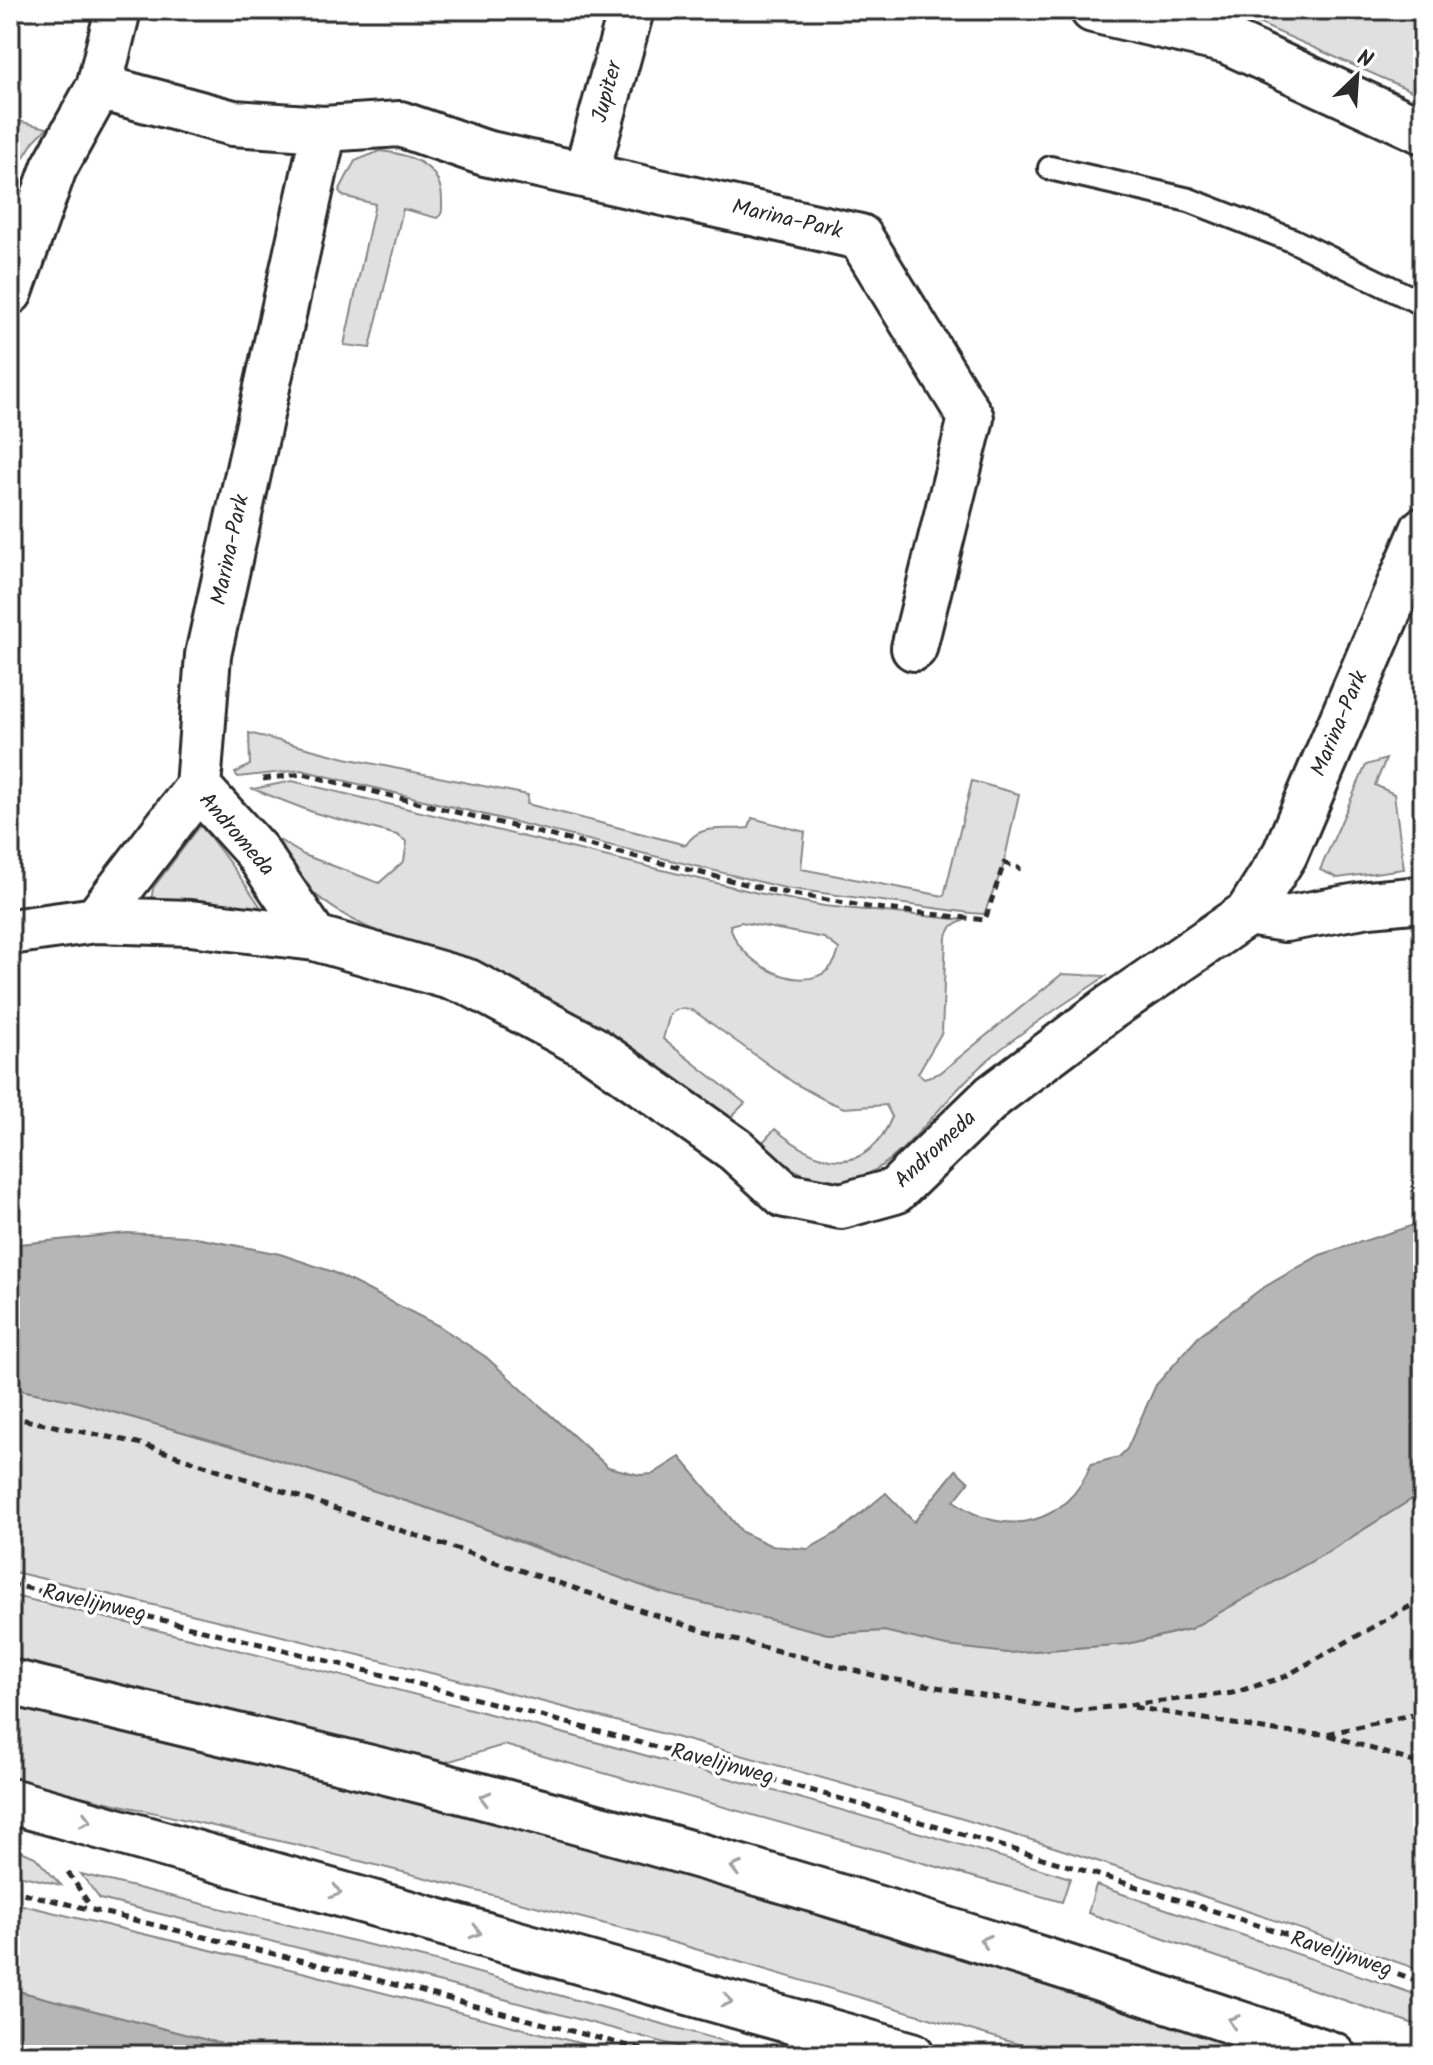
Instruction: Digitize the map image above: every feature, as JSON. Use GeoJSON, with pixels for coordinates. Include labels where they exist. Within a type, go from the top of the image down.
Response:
{"type":"FeatureCollection","features":[{"type":"Feature","properties":{"kind":"street"},"geometry":{"type":"LineString","coordinates":[[10,292],[54,168],[99,87],[118,10]]}},
{"type":"Feature","properties":{"kind":"street","name":"Jupiter"},"geometry":{"type":"LineString","coordinates":[[586,174],[631,10]]}},
{"type":"Feature","properties":{"kind":"street"},"geometry":{"type":"LineString","coordinates":[[1093,10],[1227,41],[1423,131]]}},
{"type":"Feature","properties":{"kind":"street","name":"Marina-Park"},"geometry":{"type":"LineString","coordinates":[[99,87],[233,123],[324,129],[400,124],[485,153],[860,237],[971,418],[914,648]]}},
{"type":"Feature","properties":{"kind":"street","name":"Marina-Park"},"geometry":{"type":"LineString","coordinates":[[198,787],[208,655],[324,129]]}},
{"type":"Feature","properties":{"kind":"street","name":"Marina-Park"},"geometry":{"type":"LineString","coordinates":[[1248,913],[1285,854],[1423,530]]}},
{"type":"Feature","properties":{"kind":"street","name":"Andromeda"},"geometry":{"type":"LineString","coordinates":[[96,920],[198,787],[256,851],[315,938]]}},
{"type":"Feature","properties":{"kind":"street"},"geometry":{"type":"LineString","coordinates":[[1248,913],[1285,919],[1423,899]]}},
{"type":"Feature","properties":{"kind":"street","name":"Andromeda"},"geometry":{"type":"LineString","coordinates":[[10,932],[96,920],[190,923],[315,938],[468,982],[593,1049],[736,1150],[785,1195],[841,1206],[895,1191],[993,1096],[1111,1007],[1248,913]]}},
{"type":"Feature","properties":{"kind":"street"},"geometry":{"type":"LineString","coordinates":[[10,1682],[429,1783],[782,1880],[1107,1979],[1333,2055]]}},
{"type":"Feature","properties":{"kind":"street"},"geometry":{"type":"LineString","coordinates":[[10,1801],[912,2055]]}},
{"type":"Feature","properties":{"kind":"lane"},"geometry":{"type":"LineString","coordinates":[[1050,168],[1189,200],[1292,240],[1423,304]]}},
{"type":"Feature","properties":{"kind":"path"},"geometry":{"type":"LineString","coordinates":[[303,774],[770,890],[868,907],[985,920],[1004,863],[1021,869]]}},
{"type":"Feature","properties":{"kind":"path"},"geometry":{"type":"LineString","coordinates":[[10,1417],[152,1447],[715,1635],[885,1678],[1074,1711],[1233,1693],[1284,1677],[1423,1599]]}},
{"type":"Feature","properties":{"kind":"path","name":"Ravelijnweg"},"geometry":{"type":"LineString","coordinates":[[10,1584],[448,1690],[804,1788],[1101,1875],[1423,1983]]}},
{"type":"Feature","properties":{"kind":"path"},"geometry":{"type":"LineString","coordinates":[[1125,1706],[1281,1732],[1327,1734],[1423,1712]]}},
{"type":"Feature","properties":{"kind":"path"},"geometry":{"type":"LineString","coordinates":[[1327,1734],[1423,1765]]}},
{"type":"Feature","properties":{"kind":"path"},"geometry":{"type":"LineString","coordinates":[[10,1890],[309,1962],[663,2055]]}},
{"type":"Feature","properties":{"kind":"shaded area"},"geometry":{"type":"Polygon","coordinates":[[[1218,10],[1423,10],[1423,96],[1242,16],[1218,10]]]}},
{"type":"Feature","properties":{"kind":"shaded area"},"geometry":{"type":"Polygon","coordinates":[[[10,119],[47,128],[34,141],[10,179],[10,119]]]}},
{"type":"Feature","properties":{"kind":"shaded area"},"geometry":{"type":"Polygon","coordinates":[[[380,151],[414,159],[431,171],[441,190],[442,212],[437,218],[403,209],[370,348],[344,345],[375,204],[343,196],[339,191],[355,161],[380,151]]]}},
{"type":"Feature","properties":{"kind":"shaded area"},"geometry":{"type":"Polygon","coordinates":[[[249,733],[345,758],[528,795],[527,804],[686,845],[706,830],[749,828],[752,818],[805,832],[801,869],[944,896],[972,781],[1019,794],[1003,867],[984,914],[971,913],[785,888],[301,770],[238,777],[235,773],[250,765],[249,733]]]}},
{"type":"Feature","properties":{"kind":"shaded area"},"geometry":{"type":"Polygon","coordinates":[[[1386,759],[1375,785],[1394,794],[1404,869],[1338,878],[1320,870],[1366,765],[1386,759]]]}},
{"type":"Feature","properties":{"kind":"shaded area"},"geometry":{"type":"Polygon","coordinates":[[[292,781],[758,893],[824,906],[965,920],[952,926],[946,937],[942,1032],[918,1073],[924,1078],[940,1073],[1062,974],[1106,976],[1043,1018],[982,1065],[908,1144],[883,1165],[858,1178],[829,1181],[797,1171],[760,1145],[775,1129],[807,1151],[823,1157],[839,1160],[854,1158],[868,1151],[881,1137],[892,1117],[886,1105],[844,1108],[825,1100],[794,1083],[694,1011],[684,1008],[676,1010],[670,1014],[663,1039],[745,1103],[729,1119],[631,1048],[553,1001],[498,975],[379,932],[325,902],[302,882],[261,829],[304,855],[379,883],[404,861],[407,842],[397,835],[315,813],[253,789],[292,781]],[[741,922],[730,925],[736,941],[748,955],[764,967],[801,979],[817,976],[831,967],[839,949],[824,938],[741,922]]]}},
{"type":"Feature","properties":{"kind":"shaded area"},"geometry":{"type":"Polygon","coordinates":[[[200,826],[263,912],[151,903],[153,888],[200,826]]]}},
{"type":"Feature","properties":{"kind":"shaded area"},"geometry":{"type":"Polygon","coordinates":[[[1423,1222],[1423,1492],[1328,1552],[1190,1629],[1127,1644],[1008,1653],[946,1646],[884,1631],[828,1634],[659,1592],[434,1510],[253,1452],[71,1400],[10,1388],[10,1245],[127,1233],[186,1236],[280,1254],[333,1272],[439,1326],[486,1357],[608,1467],[640,1475],[653,1474],[680,1457],[742,1532],[772,1546],[808,1549],[840,1531],[886,1493],[914,1522],[956,1470],[969,1482],[954,1501],[973,1513],[1013,1523],[1051,1513],[1081,1485],[1091,1464],[1119,1457],[1127,1449],[1156,1385],[1201,1334],[1261,1289],[1320,1255],[1423,1222]]]}},
{"type":"Feature","properties":{"kind":"shaded area"},"geometry":{"type":"Polygon","coordinates":[[[10,1388],[71,1400],[253,1452],[434,1510],[557,1556],[828,1634],[884,1631],[1008,1653],[1127,1644],[1190,1629],[1328,1552],[1423,1492],[1423,1971],[1038,1842],[783,1767],[397,1665],[10,1571],[10,1388]]]}},
{"type":"Feature","properties":{"kind":"shaded area"},"geometry":{"type":"Polygon","coordinates":[[[10,1595],[277,1659],[675,1763],[1070,1878],[1062,1902],[504,1745],[436,1765],[10,1660],[10,1595]]]}},
{"type":"Feature","properties":{"kind":"shaded area"},"geometry":{"type":"Polygon","coordinates":[[[10,1699],[659,1862],[1295,2055],[1055,2055],[641,1933],[297,1845],[10,1780],[10,1699]]]}},
{"type":"Feature","properties":{"kind":"shaded area"},"geometry":{"type":"Polygon","coordinates":[[[10,1846],[35,1857],[61,1885],[10,1873],[10,1846]]]}},
{"type":"Feature","properties":{"kind":"shaded area"},"geometry":{"type":"Polygon","coordinates":[[[81,1874],[439,1962],[774,2055],[710,2055],[478,1992],[100,1899],[81,1874]]]}},
{"type":"Feature","properties":{"kind":"shaded area"},"geometry":{"type":"Polygon","coordinates":[[[1096,1885],[1423,1997],[1423,2027],[1088,1913],[1096,1885]]]}},
{"type":"Feature","properties":{"kind":"shaded area"},"geometry":{"type":"Polygon","coordinates":[[[10,1902],[302,1972],[626,2055],[265,2055],[10,1989],[10,1902]]]}},
{"type":"Feature","properties":{"kind":"shaded area"},"geometry":{"type":"Polygon","coordinates":[[[10,1989],[265,2055],[10,2055],[10,1989]]]}}]}
